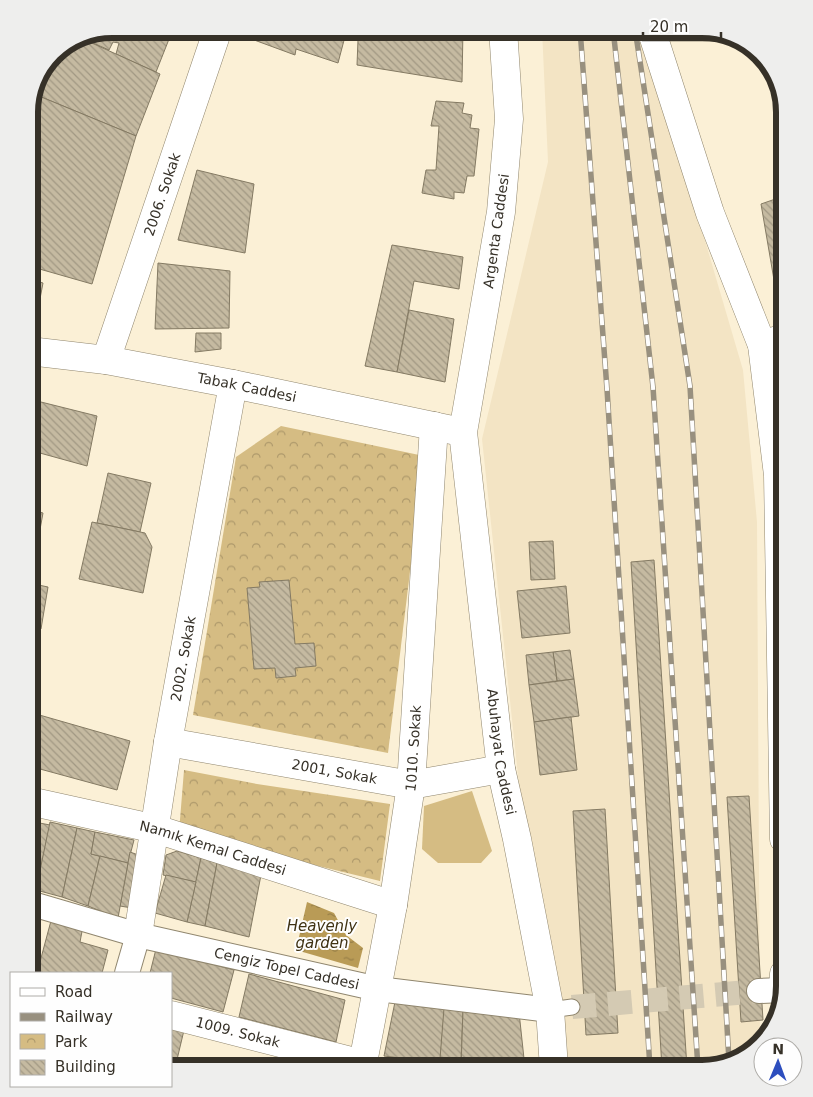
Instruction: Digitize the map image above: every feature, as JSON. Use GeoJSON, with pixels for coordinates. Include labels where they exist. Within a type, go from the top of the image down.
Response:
{"type":"FeatureCollection","features":[{"type":"Feature","properties":{"kind":"street","name":"2006. Sokak"},"geometry":{"type":"LineString","coordinates":[[106,360],[215,37]]}},
{"type":"Feature","properties":{"kind":"street","name":"Argenta Caddesi"},"geometry":{"type":"LineString","coordinates":[[463,432],[501,212],[508,119],[503,38]]}},
{"type":"Feature","properties":{"kind":"street"},"geometry":{"type":"LineString","coordinates":[[654,38],[710,212],[773,341],[776,391]]}},
{"type":"Feature","properties":{"kind":"street","name":"Tabak Caddesi"},"geometry":{"type":"LineString","coordinates":[[38,352],[106,360],[233,384],[463,432]]}},
{"type":"Feature","properties":{"kind":"street","name":"2002. Sokak"},"geometry":{"type":"LineString","coordinates":[[138,935],[156,829],[168,742],[233,384]]}},
{"type":"Feature","properties":{"kind":"street","name":"1010. Sokak"},"geometry":{"type":"LineString","coordinates":[[364,1060],[393,905],[411,785],[434,426]]}},
{"type":"Feature","properties":{"kind":"street","name":"Abuhayat Caddesi"},"geometry":{"type":"LineString","coordinates":[[463,432],[501,769],[561,1009],[555,1060]]}},
{"type":"Feature","properties":{"kind":"street","name":"2001, Sokak"},"geometry":{"type":"LineString","coordinates":[[168,742],[411,785],[501,769]]}},
{"type":"Feature","properties":{"kind":"street","name":"Namık Kemal Caddesi"},"geometry":{"type":"LineString","coordinates":[[37,803],[156,829],[393,905]]}},
{"type":"Feature","properties":{"kind":"street","name":"Cengiz Topel Caddesi"},"geometry":{"type":"LineString","coordinates":[[37,905],[138,935],[378,988],[561,1009]]}},
{"type":"Feature","properties":{"kind":"street"},"geometry":{"type":"LineString","coordinates":[[127,972],[138,935]]}},
{"type":"Feature","properties":{"kind":"street","name":"1009. Sokak"},"geometry":{"type":"LineString","coordinates":[[172,1015],[340,1060]]}},
{"type":"Feature","properties":{"kind":"shaded area"},"geometry":{"type":"Polygon","coordinates":[[[542,38],[648,38],[652,60],[743,370],[757,522],[760,1031],[743,1047],[730,1054],[702,1060],[553,1060],[522,813],[482,439],[548,162],[542,38]]]}},
{"type":"Feature","properties":{"kind":"green space"},"geometry":{"type":"Polygon","coordinates":[[[281,426],[424,456],[388,753],[193,715],[236,457],[281,426]]]}},
{"type":"Feature","properties":{"kind":"green space"},"geometry":{"type":"Polygon","coordinates":[[[184,770],[257,784],[390,804],[380,881],[179,832],[184,770]]]}},
{"type":"Feature","properties":{"kind":"green space"},"geometry":{"type":"Polygon","coordinates":[[[472,791],[492,851],[481,863],[438,863],[422,849],[424,806],[472,791]]]}},
{"type":"Feature","properties":{"kind":"water","name":"Heavenly garden"},"geometry":{"type":"Polygon","coordinates":[[[307,902],[334,913],[346,935],[363,948],[358,968],[296,950],[307,902]]]}},
{"type":"Feature","properties":{"kind":"building"},"geometry":{"type":"Polygon","coordinates":[[[111,37],[170,37],[156,72],[116,54],[119,43],[113,42],[109,50],[93,43],[95,40],[111,37]]]}},
{"type":"Feature","properties":{"kind":"building"},"geometry":{"type":"Polygon","coordinates":[[[247,37],[345,37],[338,63],[296,49],[295,55],[247,37]]]}},
{"type":"Feature","properties":{"kind":"building"},"geometry":{"type":"Polygon","coordinates":[[[366,37],[463,38],[462,82],[357,65],[358,40],[366,40],[366,37]]]}},
{"type":"Feature","properties":{"kind":"building"},"geometry":{"type":"Polygon","coordinates":[[[88,41],[160,74],[136,136],[39,96],[45,79],[53,66],[74,47],[88,41]]]}},
{"type":"Feature","properties":{"kind":"building"},"geometry":{"type":"Polygon","coordinates":[[[39,96],[136,136],[92,284],[38,269],[39,96]]]}},
{"type":"Feature","properties":{"kind":"building"},"geometry":{"type":"Polygon","coordinates":[[[436,101],[464,103],[462,113],[472,115],[470,128],[479,129],[474,176],[467,176],[464,193],[454,192],[454,199],[422,193],[426,170],[436,170],[439,126],[431,126],[436,101]]]}},
{"type":"Feature","properties":{"kind":"building"},"geometry":{"type":"Polygon","coordinates":[[[197,170],[254,184],[245,253],[178,240],[197,170]]]}},
{"type":"Feature","properties":{"kind":"building"},"geometry":{"type":"Polygon","coordinates":[[[776,199],[776,292],[761,204],[776,199]]]}},
{"type":"Feature","properties":{"kind":"building"},"geometry":{"type":"Polygon","coordinates":[[[392,245],[463,257],[459,289],[414,281],[397,372],[365,366],[392,245]]]}},
{"type":"Feature","properties":{"kind":"building"},"geometry":{"type":"Polygon","coordinates":[[[158,263],[230,271],[229,328],[155,329],[158,263]]]}},
{"type":"Feature","properties":{"kind":"building"},"geometry":{"type":"Polygon","coordinates":[[[38,282],[43,283],[38,304],[38,282]]]}},
{"type":"Feature","properties":{"kind":"building"},"geometry":{"type":"Polygon","coordinates":[[[409,310],[454,319],[445,382],[397,372],[409,310]]]}},
{"type":"Feature","properties":{"kind":"building"},"geometry":{"type":"Polygon","coordinates":[[[196,333],[221,333],[221,349],[195,352],[196,333]]]}},
{"type":"Feature","properties":{"kind":"building"},"geometry":{"type":"Polygon","coordinates":[[[38,401],[97,416],[87,466],[38,452],[38,401]]]}},
{"type":"Feature","properties":{"kind":"building"},"geometry":{"type":"Polygon","coordinates":[[[108,473],[151,483],[140,532],[97,523],[108,473]]]}},
{"type":"Feature","properties":{"kind":"building"},"geometry":{"type":"Polygon","coordinates":[[[38,511],[43,513],[38,543],[38,511]]]}},
{"type":"Feature","properties":{"kind":"building"},"geometry":{"type":"Polygon","coordinates":[[[92,522],[145,533],[152,547],[143,593],[79,579],[92,522]]]}},
{"type":"Feature","properties":{"kind":"building"},"geometry":{"type":"Polygon","coordinates":[[[553,541],[555,579],[531,580],[529,542],[553,541]]]}},
{"type":"Feature","properties":{"kind":"building"},"geometry":{"type":"Polygon","coordinates":[[[654,560],[686,1060],[662,1060],[631,562],[654,560]]]}},
{"type":"Feature","properties":{"kind":"building"},"geometry":{"type":"Polygon","coordinates":[[[289,580],[295,644],[314,643],[316,666],[295,668],[296,676],[276,678],[275,668],[254,669],[247,588],[260,587],[259,582],[289,580]]]}},
{"type":"Feature","properties":{"kind":"building"},"geometry":{"type":"Polygon","coordinates":[[[37,585],[48,587],[41,629],[37,628],[37,585]]]}},
{"type":"Feature","properties":{"kind":"building"},"geometry":{"type":"Polygon","coordinates":[[[566,586],[570,633],[522,638],[517,591],[566,586]]]}},
{"type":"Feature","properties":{"kind":"building"},"geometry":{"type":"Polygon","coordinates":[[[570,650],[574,679],[557,681],[553,652],[570,650]]]}},
{"type":"Feature","properties":{"kind":"building"},"geometry":{"type":"Polygon","coordinates":[[[553,652],[557,681],[529,685],[526,655],[553,652]]]}},
{"type":"Feature","properties":{"kind":"building"},"geometry":{"type":"Polygon","coordinates":[[[574,679],[579,716],[534,722],[529,685],[574,679]]]}},
{"type":"Feature","properties":{"kind":"building"},"geometry":{"type":"Polygon","coordinates":[[[37,714],[130,741],[117,790],[37,768],[37,714]]]}},
{"type":"Feature","properties":{"kind":"building"},"geometry":{"type":"Polygon","coordinates":[[[571,717],[577,770],[540,775],[534,722],[571,717]]]}},
{"type":"Feature","properties":{"kind":"building"},"geometry":{"type":"Polygon","coordinates":[[[749,796],[763,1020],[741,1022],[727,797],[749,796]]]}},
{"type":"Feature","properties":{"kind":"building"},"geometry":{"type":"Polygon","coordinates":[[[605,809],[618,1033],[586,1035],[573,811],[605,809]]]}},
{"type":"Feature","properties":{"kind":"building"},"geometry":{"type":"Polygon","coordinates":[[[50,822],[77,828],[62,897],[37,890],[50,822]]]}},
{"type":"Feature","properties":{"kind":"building"},"geometry":{"type":"Polygon","coordinates":[[[37,823],[50,825],[37,885],[37,823]]]}},
{"type":"Feature","properties":{"kind":"building"},"geometry":{"type":"Polygon","coordinates":[[[77,828],[95,832],[91,854],[100,856],[88,906],[62,897],[77,828]]]}},
{"type":"Feature","properties":{"kind":"building"},"geometry":{"type":"Polygon","coordinates":[[[95,832],[134,840],[128,863],[91,854],[95,832]]]}},
{"type":"Feature","properties":{"kind":"building"},"geometry":{"type":"Polygon","coordinates":[[[177,851],[201,858],[196,882],[163,875],[166,855],[177,851]]]}},
{"type":"Feature","properties":{"kind":"building"},"geometry":{"type":"Polygon","coordinates":[[[130,852],[144,857],[132,908],[120,906],[130,852]]]}},
{"type":"Feature","properties":{"kind":"building"},"geometry":{"type":"Polygon","coordinates":[[[100,856],[128,863],[118,918],[88,906],[100,856]]]}},
{"type":"Feature","properties":{"kind":"building"},"geometry":{"type":"Polygon","coordinates":[[[201,858],[217,863],[205,926],[187,922],[201,858]]]}},
{"type":"Feature","properties":{"kind":"building"},"geometry":{"type":"Polygon","coordinates":[[[217,863],[261,875],[249,937],[205,926],[217,863]]]}},
{"type":"Feature","properties":{"kind":"building"},"geometry":{"type":"Polygon","coordinates":[[[166,875],[196,882],[187,922],[155,913],[166,875]]]}},
{"type":"Feature","properties":{"kind":"building"},"geometry":{"type":"Polygon","coordinates":[[[52,917],[83,926],[80,942],[108,950],[102,972],[37,972],[52,917]]]}},
{"type":"Feature","properties":{"kind":"building"},"geometry":{"type":"Polygon","coordinates":[[[156,949],[234,970],[223,1012],[172,998],[172,972],[150,972],[156,949]]]}},
{"type":"Feature","properties":{"kind":"building"},"geometry":{"type":"Polygon","coordinates":[[[249,974],[345,1000],[336,1042],[239,1017],[249,974]]]}},
{"type":"Feature","properties":{"kind":"building"},"geometry":{"type":"Polygon","coordinates":[[[396,997],[445,1004],[440,1060],[416,1060],[384,1056],[396,997]]]}},
{"type":"Feature","properties":{"kind":"building"},"geometry":{"type":"Polygon","coordinates":[[[444,1008],[463,1010],[461,1060],[440,1059],[444,1008]]]}},
{"type":"Feature","properties":{"kind":"building"},"geometry":{"type":"Polygon","coordinates":[[[463,1010],[519,1012],[524,1060],[461,1060],[463,1010]]]}},
{"type":"Feature","properties":{"kind":"building"},"geometry":{"type":"Polygon","coordinates":[[[172,1023],[185,1026],[177,1060],[172,1060],[172,1023]]]}},
{"type":"Feature","properties":{"kind":"building"},"geometry":{"type":"Polygon","coordinates":[[[285,1049],[316,1060],[282,1060],[285,1049]]]}},
{"type":"Feature","properties":{"kind":"tunnel"},"geometry":{"type":"LineString","coordinates":[[572,1007],[759,991]]}},
{"type":"Feature","properties":{"kind":"railway"},"geometry":{"type":"LineString","coordinates":[[581,38],[607,389],[649,1060]]}},
{"type":"Feature","properties":{"kind":"railway"},"geometry":{"type":"LineString","coordinates":[[614,38],[653,387],[697,1060]]}},
{"type":"Feature","properties":{"kind":"railway"},"geometry":{"type":"LineString","coordinates":[[636,38],[690,386],[729,1054]]}}]}
